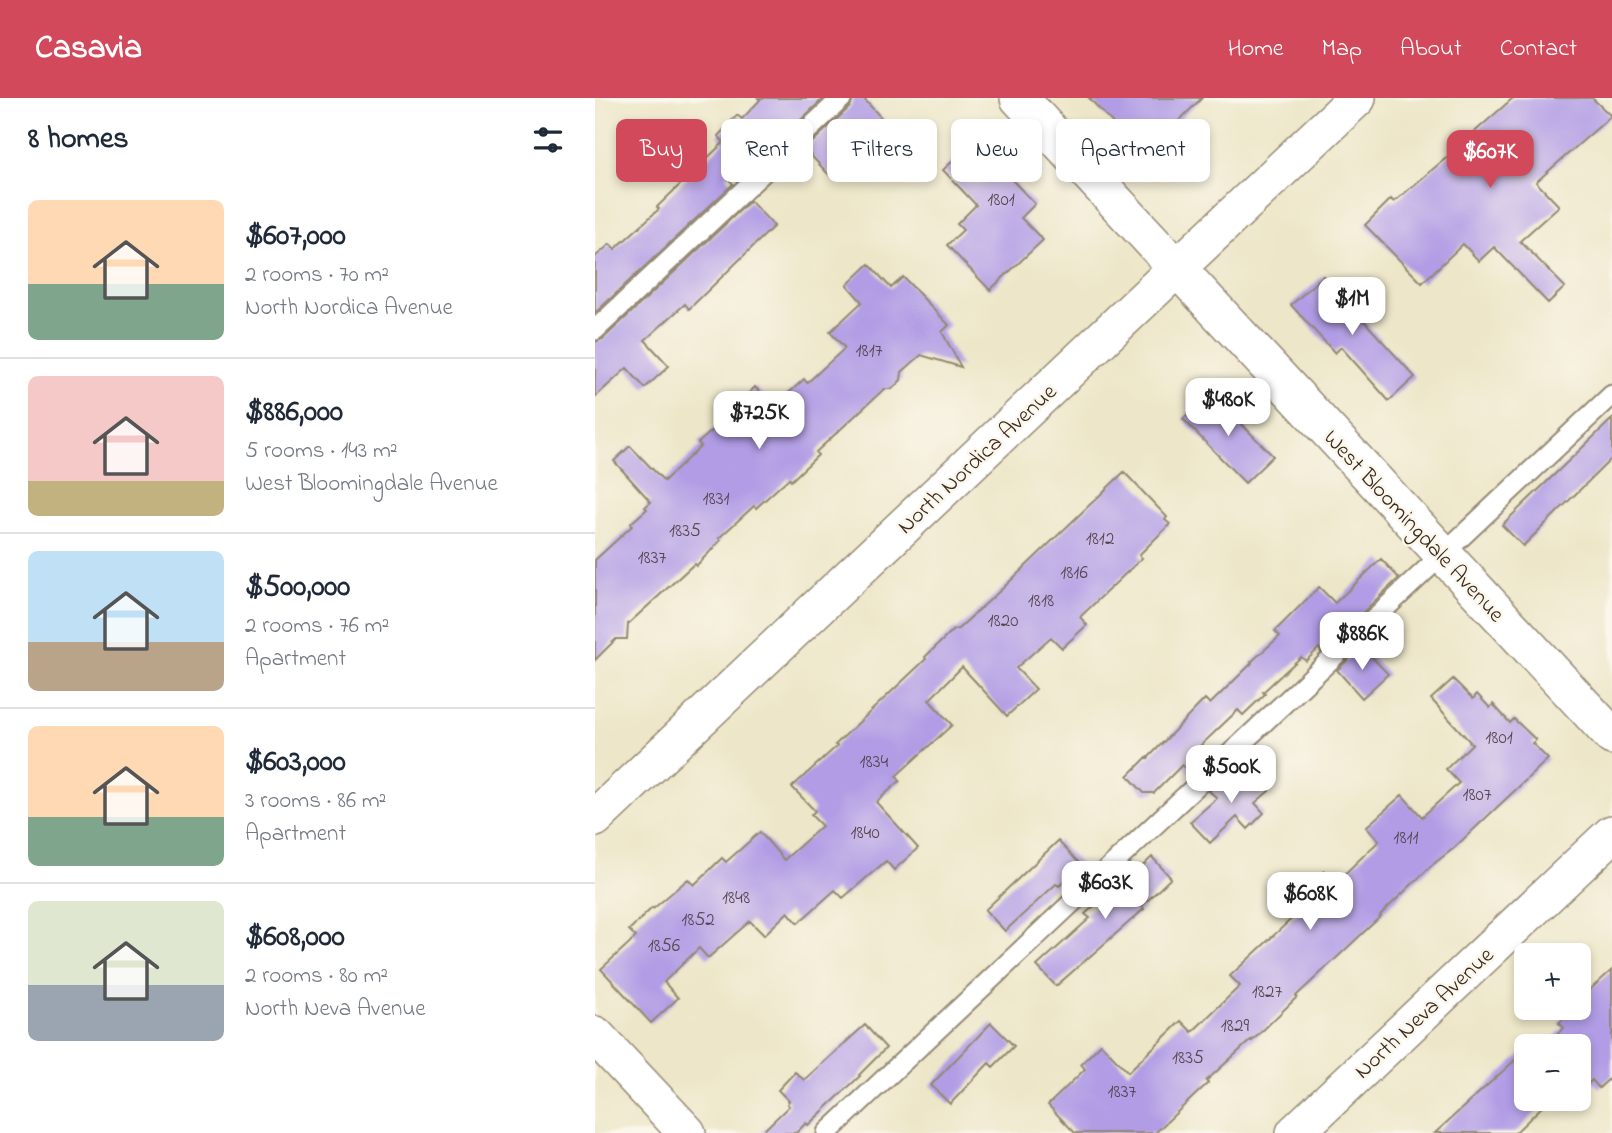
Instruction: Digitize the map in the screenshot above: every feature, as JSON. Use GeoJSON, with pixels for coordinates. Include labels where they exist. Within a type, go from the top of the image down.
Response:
{"type":"FeatureCollection","features":[{"type":"Feature","properties":{"kind":"street","name":"West Bloomingdale Avenue"},"geometry":{"type":"LineString","coordinates":[[1019,98],[1612,736]]}},
{"type":"Feature","properties":{"kind":"street","name":"North Nordica Avenue"},"geometry":{"type":"LineString","coordinates":[[595,818],[1357,98]]}},
{"type":"Feature","properties":{"kind":"street","name":"North Neva Avenue"},"geometry":{"type":"LineString","coordinates":[[1294,1133],[1612,834]]}},
{"type":"Feature","properties":{"kind":"street"},"geometry":{"type":"LineString","coordinates":[[595,1035],[687,1133]]}},
{"type":"Feature","properties":{"kind":"lane"},"geometry":{"type":"LineString","coordinates":[[595,330],[842,98]]}},
{"type":"Feature","properties":{"kind":"lane"},"geometry":{"type":"LineString","coordinates":[[827,1133],[1612,394]]}},
{"type":"Feature","properties":{"kind":"building"},"geometry":{"type":"Polygon","coordinates":[[[758,98],[824,98],[802,119],[742,119],[760,100],[758,98]]]}},
{"type":"Feature","properties":{"kind":"building"},"geometry":{"type":"Polygon","coordinates":[[[854,98],[863,98],[882,119],[837,119],[850,107],[854,98]]]}},
{"type":"Feature","properties":{"kind":"building"},"geometry":{"type":"Polygon","coordinates":[[[1089,98],[1202,98],[1181,119],[1109,119],[1089,98]]]}},
{"type":"Feature","properties":{"kind":"building"},"geometry":{"type":"Polygon","coordinates":[[[1513,98],[1592,98],[1611,116],[1536,182],[1559,206],[1520,241],[1565,287],[1548,303],[1494,247],[1479,261],[1463,244],[1422,283],[1365,225],[1391,199],[1394,202],[1459,147],[1457,133],[1470,136],[1513,98]]]}},
{"type":"Feature","properties":{"kind":"building"},"geometry":{"type":"Polygon","coordinates":[[[827,128],[827,173],[813,158],[813,142],[827,128]]]}},
{"type":"Feature","properties":{"kind":"building"},"geometry":{"type":"Polygon","coordinates":[[[721,145],[721,182],[733,184],[595,313],[595,257],[610,244],[615,249],[659,209],[657,207],[683,182],[707,182],[707,158],[721,145]]]}},
{"type":"Feature","properties":{"kind":"building"},"geometry":{"type":"Polygon","coordinates":[[[951,163],[951,178],[943,170],[951,163]]]}},
{"type":"Feature","properties":{"kind":"building"},"geometry":{"type":"Polygon","coordinates":[[[954,182],[1014,182],[1035,204],[1021,218],[1043,240],[990,290],[947,245],[963,230],[957,224],[976,205],[954,182]]]}},
{"type":"Feature","properties":{"kind":"building"},"geometry":{"type":"Polygon","coordinates":[[[750,201],[774,226],[689,309],[685,304],[645,340],[669,366],[645,388],[627,368],[595,397],[595,342],[603,339],[750,201]]]}},
{"type":"Feature","properties":{"kind":"building"},"geometry":{"type":"Polygon","coordinates":[[[869,264],[891,288],[903,277],[949,325],[942,332],[961,367],[921,355],[902,372],[901,380],[892,389],[884,389],[816,452],[818,455],[791,481],[789,478],[756,508],[754,506],[719,538],[721,540],[696,566],[694,564],[628,624],[627,639],[616,639],[595,660],[595,560],[632,526],[631,523],[651,502],[614,461],[630,446],[664,481],[701,446],[698,443],[730,415],[728,413],[755,387],[774,407],[804,379],[807,383],[845,348],[830,332],[862,302],[847,285],[869,264]]]}},
{"type":"Feature","properties":{"kind":"building"},"geometry":{"type":"Polygon","coordinates":[[[1323,276],[1415,377],[1389,401],[1341,347],[1335,353],[1291,305],[1323,276]]]}},
{"type":"Feature","properties":{"kind":"building"},"geometry":{"type":"Polygon","coordinates":[[[1210,392],[1273,456],[1245,483],[1183,419],[1210,392]]]}},
{"type":"Feature","properties":{"kind":"building"},"geometry":{"type":"Polygon","coordinates":[[[1612,419],[1612,458],[1523,546],[1502,525],[1612,419]]]}},
{"type":"Feature","properties":{"kind":"building"},"geometry":{"type":"Polygon","coordinates":[[[1124,472],[1167,517],[1165,520],[1170,524],[1139,555],[1142,558],[1080,617],[1087,625],[1062,648],[1051,637],[1016,668],[1036,689],[1007,716],[962,667],[929,700],[952,725],[896,776],[900,781],[876,802],[918,848],[894,870],[886,861],[843,898],[835,890],[798,923],[788,912],[764,935],[750,921],[708,958],[699,948],[664,982],[678,998],[651,1023],[601,969],[636,937],[629,930],[688,879],[694,885],[722,858],[726,862],[760,832],[784,860],[822,826],[811,815],[815,811],[792,787],[953,630],[958,629],[1003,588],[1124,472]]]}},
{"type":"Feature","properties":{"kind":"building"},"geometry":{"type":"Polygon","coordinates":[[[1381,559],[1399,578],[1321,652],[1319,648],[1306,661],[1301,657],[1263,692],[1265,694],[1243,715],[1238,710],[1199,747],[1209,757],[1191,774],[1182,765],[1154,793],[1144,793],[1128,776],[1205,699],[1210,704],[1280,636],[1275,631],[1319,587],[1335,603],[1381,559]]]}},
{"type":"Feature","properties":{"kind":"building"},"geometry":{"type":"Polygon","coordinates":[[[1362,647],[1388,674],[1362,698],[1337,670],[1362,647]]]}},
{"type":"Feature","properties":{"kind":"building"},"geometry":{"type":"Polygon","coordinates":[[[1453,679],[1473,699],[1477,694],[1490,708],[1493,704],[1510,723],[1514,719],[1536,740],[1532,743],[1548,759],[1454,848],[1431,866],[1155,1133],[1075,1133],[1048,1105],[1085,1069],[1081,1064],[1101,1044],[1128,1072],[1181,1021],[1192,1032],[1240,986],[1230,976],[1315,897],[1306,888],[1324,871],[1335,883],[1379,841],[1366,827],[1402,795],[1422,817],[1459,783],[1446,769],[1472,744],[1431,699],[1453,679]]]}},
{"type":"Feature","properties":{"kind":"building"},"geometry":{"type":"Polygon","coordinates":[[[1246,767],[1269,791],[1255,803],[1264,813],[1248,829],[1237,817],[1210,843],[1190,822],[1217,798],[1209,791],[1226,775],[1232,780],[1246,767]]]}},
{"type":"Feature","properties":{"kind":"building"},"geometry":{"type":"Polygon","coordinates":[[[1058,841],[1081,865],[1005,931],[985,910],[1058,841]]]}},
{"type":"Feature","properties":{"kind":"building"},"geometry":{"type":"Polygon","coordinates":[[[1152,857],[1171,878],[1142,906],[1144,909],[1056,986],[1037,966],[1090,918],[1085,914],[1123,885],[1152,857]]]}},
{"type":"Feature","properties":{"kind":"building"},"geometry":{"type":"Polygon","coordinates":[[[1612,970],[1612,1076],[1599,1088],[1591,1081],[1591,1034],[1557,1034],[1564,1028],[1559,1023],[1562,1020],[1591,1020],[1591,989],[1612,970]]]}},
{"type":"Feature","properties":{"kind":"building"},"geometry":{"type":"Polygon","coordinates":[[[991,1023],[1014,1046],[993,1067],[989,1063],[950,1104],[931,1085],[991,1023]]]}},
{"type":"Feature","properties":{"kind":"building"},"geometry":{"type":"Polygon","coordinates":[[[865,1025],[886,1048],[860,1076],[796,1133],[761,1133],[789,1106],[789,1101],[778,1090],[795,1072],[804,1080],[865,1025]]]}},
{"type":"Feature","properties":{"kind":"building"},"geometry":{"type":"Polygon","coordinates":[[[1514,1061],[1514,1111],[1538,1111],[1515,1133],[1435,1133],[1514,1061]]]}}]}
